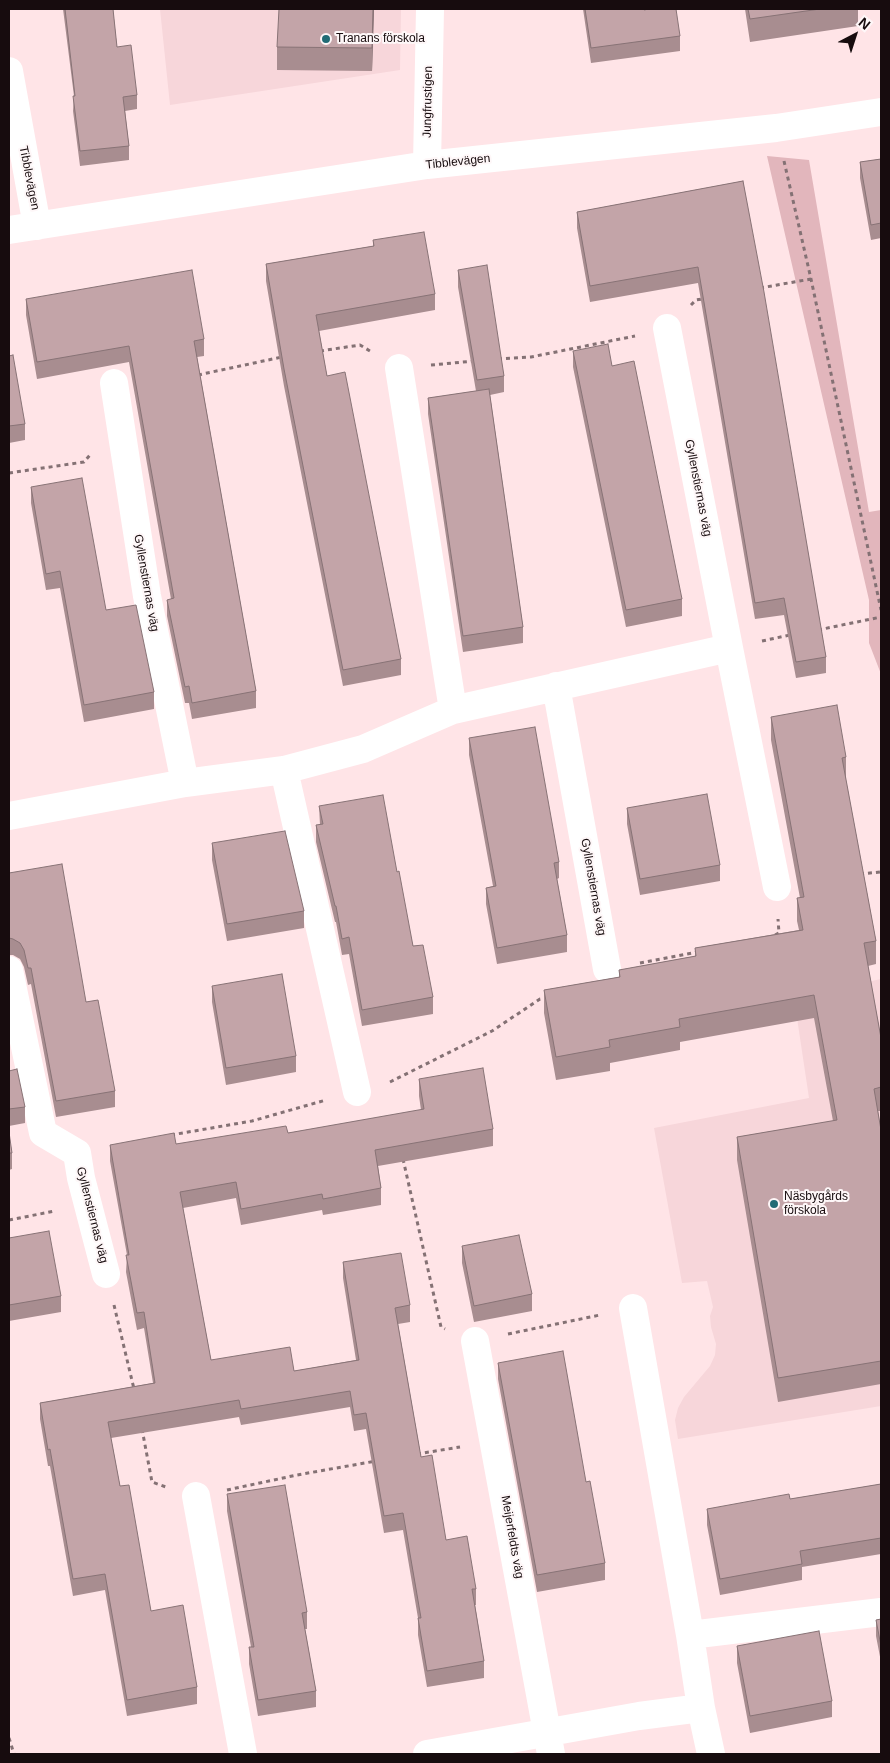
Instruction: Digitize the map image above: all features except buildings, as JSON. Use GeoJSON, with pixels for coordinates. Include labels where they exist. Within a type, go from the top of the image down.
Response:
{"type":"FeatureCollection","features":[{"type":"Feature","properties":{"kind":"street","name":"Jungfrustigen"},"geometry":{"type":"LineString","coordinates":[[427,165],[430,9]]}},
{"type":"Feature","properties":{"kind":"street","name":"Tibblevägen"},"geometry":{"type":"LineString","coordinates":[[9,71],[38,226]]}},
{"type":"Feature","properties":{"kind":"street","name":"Tibblevägen"},"geometry":{"type":"LineString","coordinates":[[9,230],[427,165],[776,128],[881,112]]}},
{"type":"Feature","properties":{"kind":"street","name":"Gyllenstiernas väg"},"geometry":{"type":"LineString","coordinates":[[667,328],[777,887]]}},
{"type":"Feature","properties":{"kind":"street"},"geometry":{"type":"LineString","coordinates":[[399,368],[453,710]]}},
{"type":"Feature","properties":{"kind":"street","name":"Gyllenstiernas väg"},"geometry":{"type":"LineString","coordinates":[[114,383],[147,596],[185,783]]}},
{"type":"Feature","properties":{"kind":"street"},"geometry":{"type":"LineString","coordinates":[[9,816],[185,783],[284,770],[363,749],[453,710],[729,648]]}},
{"type":"Feature","properties":{"kind":"street","name":"Gyllenstiernas väg"},"geometry":{"type":"LineString","coordinates":[[556,686],[608,969]]}},
{"type":"Feature","properties":{"kind":"street"},"geometry":{"type":"LineString","coordinates":[[284,770],[357,1092]]}},
{"type":"Feature","properties":{"kind":"street","name":"Gyllenstiernas väg"},"geometry":{"type":"LineString","coordinates":[[9,970],[43,1133],[77,1153],[81,1178],[106,1274]]}},
{"type":"Feature","properties":{"kind":"street"},"geometry":{"type":"LineString","coordinates":[[633,1308],[701,1708],[711,1754]]}},
{"type":"Feature","properties":{"kind":"street","name":"Meijerfeldts väg"},"geometry":{"type":"LineString","coordinates":[[475,1341],[550,1744]]}},
{"type":"Feature","properties":{"kind":"street"},"geometry":{"type":"LineString","coordinates":[[196,1496],[243,1754]]}},
{"type":"Feature","properties":{"kind":"street"},"geometry":{"type":"LineString","coordinates":[[690,1635],[881,1612]]}},
{"type":"Feature","properties":{"kind":"street"},"geometry":{"type":"LineString","coordinates":[[427,1754],[550,1744],[639,1716],[701,1708]]}},
{"type":"Feature","properties":{"kind":"path"},"geometry":{"type":"LineString","coordinates":[[776,128],[811,279],[881,610]]}},
{"type":"Feature","properties":{"kind":"path"},"geometry":{"type":"LineString","coordinates":[[754,290],[811,279]]}},
{"type":"Feature","properties":{"kind":"path"},"geometry":{"type":"LineString","coordinates":[[493,360],[531,357],[667,328],[696,300],[706,298]]}},
{"type":"Feature","properties":{"kind":"path"},"geometry":{"type":"LineString","coordinates":[[312,352],[360,346],[399,368],[484,361]]}},
{"type":"Feature","properties":{"kind":"path"},"geometry":{"type":"LineString","coordinates":[[189,376],[207,374],[284,357]]}},
{"type":"Feature","properties":{"kind":"path"},"geometry":{"type":"LineString","coordinates":[[9,473],[84,462],[120,424]]}},
{"type":"Feature","properties":{"kind":"path"},"geometry":{"type":"LineString","coordinates":[[814,630],[881,617]]}},
{"type":"Feature","properties":{"kind":"path"},"geometry":{"type":"LineString","coordinates":[[729,648],[796,634]]}},
{"type":"Feature","properties":{"kind":"path"},"geometry":{"type":"LineString","coordinates":[[853,875],[881,872]]}},
{"type":"Feature","properties":{"kind":"path"},"geometry":{"type":"LineString","coordinates":[[770,936],[779,933],[777,887]]}},
{"type":"Feature","properties":{"kind":"path"},"geometry":{"type":"LineString","coordinates":[[608,969],[701,951]]}},
{"type":"Feature","properties":{"kind":"path"},"geometry":{"type":"LineString","coordinates":[[168,1135],[252,1121],[390,1082],[492,1031],[540,999],[550,997]]}},
{"type":"Feature","properties":{"kind":"path"},"geometry":{"type":"LineString","coordinates":[[402,1156],[441,1327],[475,1341],[633,1308]]}},
{"type":"Feature","properties":{"kind":"path"},"geometry":{"type":"LineString","coordinates":[[9,1220],[88,1205]]}},
{"type":"Feature","properties":{"kind":"path"},"geometry":{"type":"LineString","coordinates":[[106,1274],[136,1398]]}},
{"type":"Feature","properties":{"kind":"path"},"geometry":{"type":"LineString","coordinates":[[141,1426],[152,1482],[196,1496],[296,1475],[382,1460]]}},
{"type":"Feature","properties":{"kind":"path"},"geometry":{"type":"LineString","coordinates":[[409,1456],[495,1442]]}},
{"type":"Feature","properties":{"kind":"path"},"geometry":{"type":"LineString","coordinates":[[9,1738],[14,1754]]}},
{"type":"Feature","properties":{"kind":"shaded area"},"geometry":{"type":"Polygon","coordinates":[[[160,9],[401,9],[400,70],[170,105],[160,9]]]}},
{"type":"Feature","properties":{"kind":"shaded area"},"geometry":{"type":"Polygon","coordinates":[[[767,156],[809,160],[869,512],[881,510],[881,674],[869,643],[869,600],[767,156]]]}},
{"type":"Feature","properties":{"kind":"shaded area","name":"Näsbygårds förskola"},"geometry":{"type":"Polygon","coordinates":[[[881,979],[881,1406],[678,1439],[675,1420],[678,1408],[684,1397],[710,1366],[715,1355],[716,1344],[711,1327],[710,1316],[713,1307],[707,1281],[682,1283],[654,1128],[809,1098],[794,998],[881,979]]]}},
{"type":"Feature","properties":{"kind":"place","name":"Tranans förskola"},"geometry":{"type":"Point","coordinates":[326,39]}},
{"type":"Feature","properties":{"kind":"place","name":"Näsbygårds förskola"},"geometry":{"type":"Point","coordinates":[774,1204]}}]}
